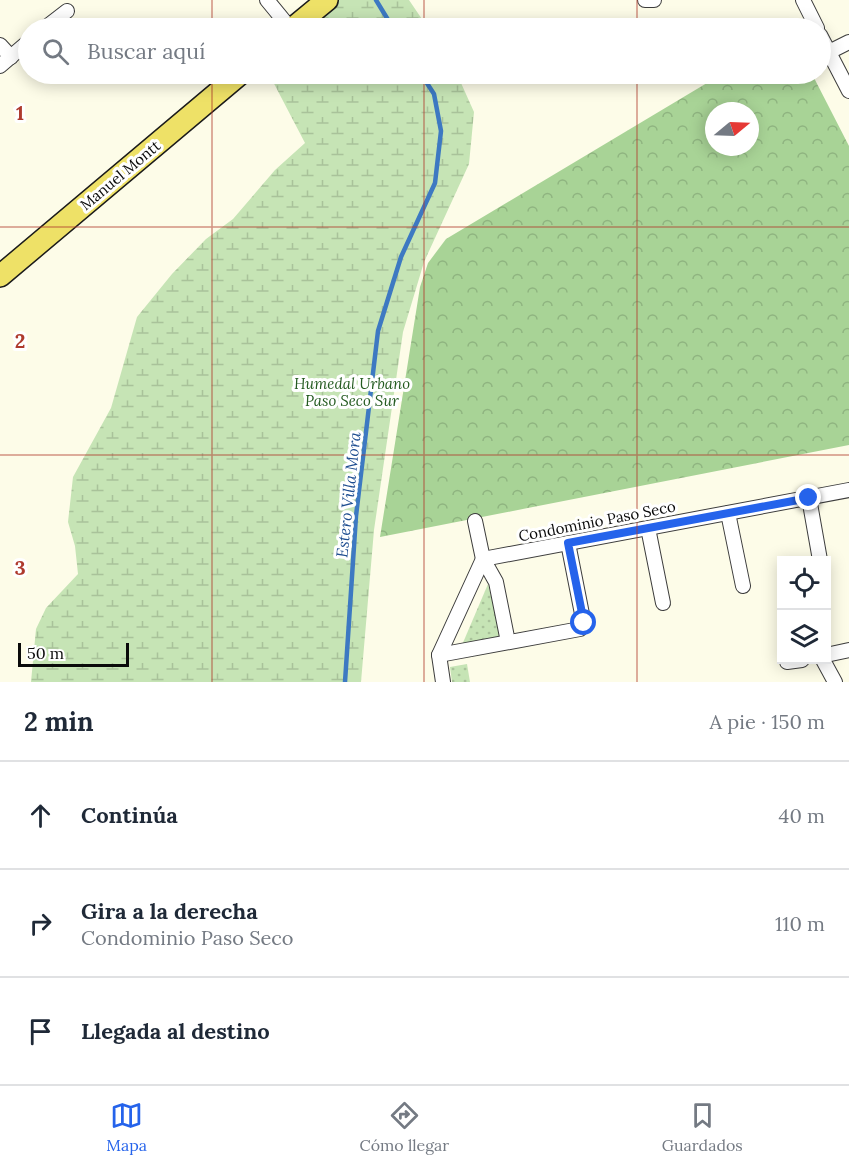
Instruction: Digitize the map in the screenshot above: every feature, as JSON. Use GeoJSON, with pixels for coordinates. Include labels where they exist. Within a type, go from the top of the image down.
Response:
{"type":"FeatureCollection","features":[{"type":"Feature","properties":{"kind":"main road"},"geometry":{"type":"LineString","coordinates":[[304,18],[327,0]]}},
{"type":"Feature","properties":{"kind":"main road","name":"Manuel Montt"},"geometry":{"type":"LineString","coordinates":[[0,276],[228,84]]}},
{"type":"Feature","properties":{"kind":"street"},"geometry":{"type":"LineString","coordinates":[[267,0],[282,18]]}},
{"type":"Feature","properties":{"kind":"street"},"geometry":{"type":"LineString","coordinates":[[645,0],[654,0]]}},
{"type":"Feature","properties":{"kind":"street"},"geometry":{"type":"LineString","coordinates":[[803,0],[812,18]]}},
{"type":"Feature","properties":{"kind":"street"},"geometry":{"type":"LineString","coordinates":[[57,18],[67,10]]}},
{"type":"Feature","properties":{"kind":"street"},"geometry":{"type":"LineString","coordinates":[[831,51],[849,42]]}},
{"type":"Feature","properties":{"kind":"street"},"geometry":{"type":"LineString","coordinates":[[0,45],[5,62],[18,51]]}},
{"type":"Feature","properties":{"kind":"street"},"geometry":{"type":"LineString","coordinates":[[831,56],[849,91]]}},
{"type":"Feature","properties":{"kind":"street","name":"Condominio Paso Seco"},"geometry":{"type":"LineString","coordinates":[[483,559],[849,490]]}},
{"type":"Feature","properties":{"kind":"street"},"geometry":{"type":"LineString","coordinates":[[809,498],[819,556]]}},
{"type":"Feature","properties":{"kind":"street"},"geometry":{"type":"LineString","coordinates":[[728,513],[743,586]]}},
{"type":"Feature","properties":{"kind":"street"},"geometry":{"type":"LineString","coordinates":[[475,521],[483,559],[496,582],[508,642]]}},
{"type":"Feature","properties":{"kind":"street"},"geometry":{"type":"LineString","coordinates":[[648,528],[663,603]]}},
{"type":"Feature","properties":{"kind":"street"},"geometry":{"type":"LineString","coordinates":[[439,655],[576,630],[582,626],[568,543]]}},
{"type":"Feature","properties":{"kind":"street"},"geometry":{"type":"LineString","coordinates":[[442,682],[439,655],[483,559]]}},
{"type":"Feature","properties":{"kind":"street"},"geometry":{"type":"LineString","coordinates":[[831,654],[849,650]]}},
{"type":"Feature","properties":{"kind":"street"},"geometry":{"type":"LineString","coordinates":[[825,664],[835,682]]}},
{"type":"Feature","properties":{"kind":"green space"},"geometry":{"type":"Polygon","coordinates":[[[338,0],[409,0],[421,18],[321,18],[328,13],[338,0]]]}},
{"type":"Feature","properties":{"kind":"green space","name":"Humedal Urbano Paso Seco Sur"},"geometry":{"type":"Polygon","coordinates":[[[274,84],[461,84],[474,112],[469,164],[424,262],[403,332],[374,530],[361,682],[31,682],[36,629],[46,608],[78,574],[75,546],[68,522],[73,477],[111,408],[137,317],[172,274],[206,239],[233,219],[275,170],[305,143],[274,84]]]}},
{"type":"Feature","properties":{"kind":"green space"},"geometry":{"type":"Polygon","coordinates":[[[705,84],[817,84],[849,146],[849,445],[380,537],[420,287],[428,263],[446,239],[705,84]]]}},
{"type":"Feature","properties":{"kind":"green space"},"geometry":{"type":"Polygon","coordinates":[[[488,584],[502,638],[462,645],[488,584]]]}},
{"type":"Feature","properties":{"kind":"green space"},"geometry":{"type":"Polygon","coordinates":[[[467,664],[470,682],[452,682],[450,667],[467,664]]]}},
{"type":"Feature","properties":{"kind":"waterway","name":"Estero Villa Mora"},"geometry":{"type":"LineString","coordinates":[[376,0],[387,18]]}},
{"type":"Feature","properties":{"kind":"waterway","name":"Estero Villa Mora"},"geometry":{"type":"LineString","coordinates":[[345,682],[356,516],[378,331],[401,257],[435,183],[441,131],[434,94],[428,84]]}},
{"type":"Feature","properties":{"kind":"route"},"geometry":{"type":"LineString","coordinates":[[584,623],[568,543],[809,498]]}}]}
